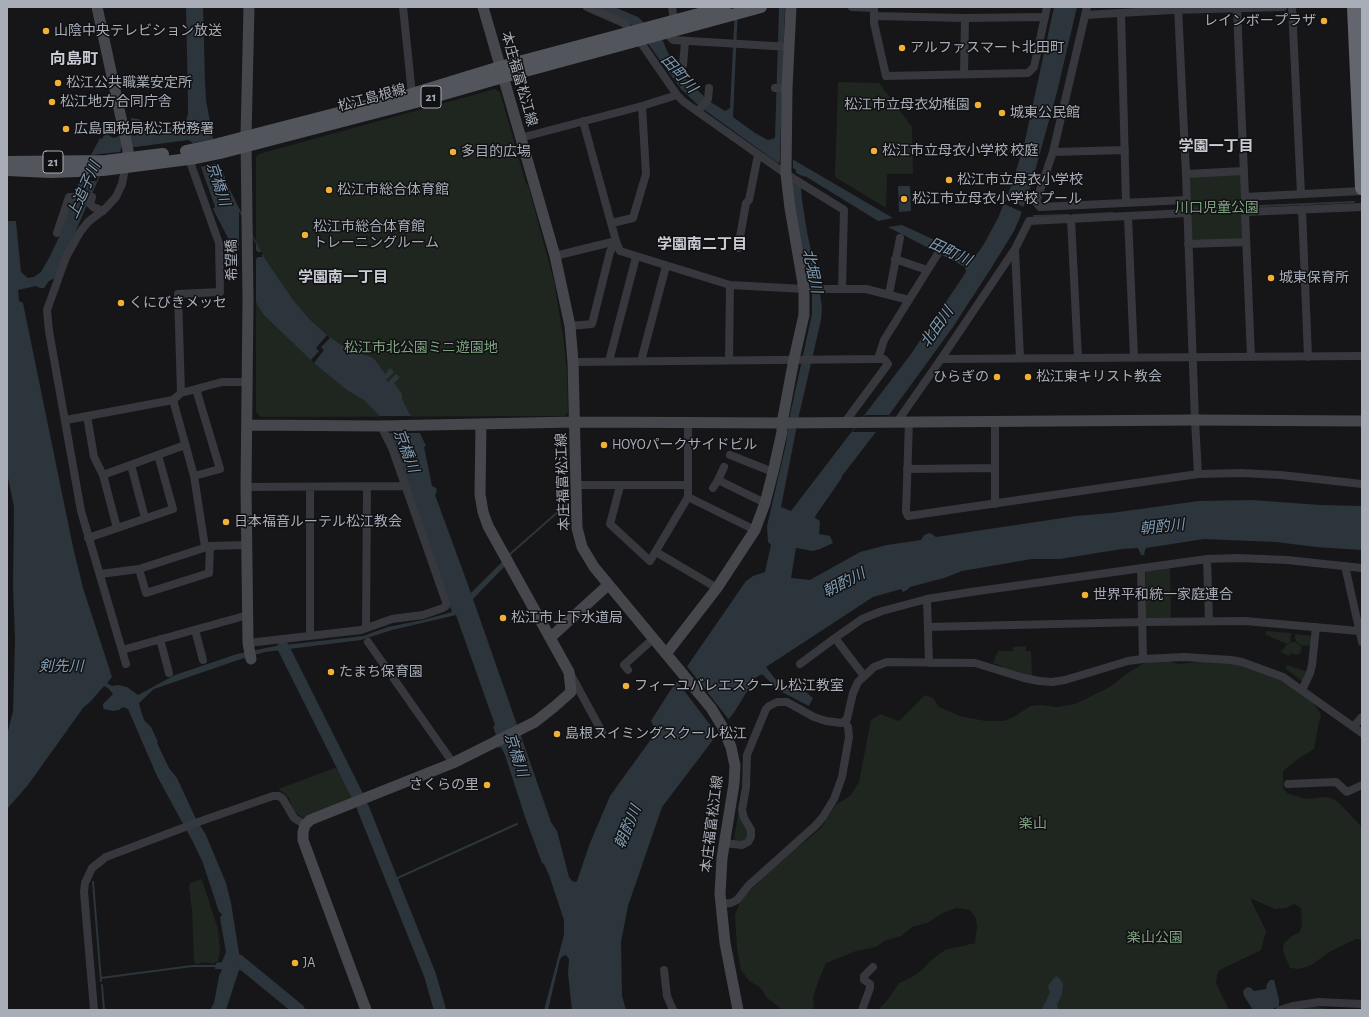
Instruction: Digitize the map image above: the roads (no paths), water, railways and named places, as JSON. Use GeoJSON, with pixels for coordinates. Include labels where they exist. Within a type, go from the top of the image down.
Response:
{"type":"FeatureCollection","features":[{"type":"Feature","properties":{"kind":"highway"},"geometry":{"type":"LineString","coordinates":[[1354,7],[1362,188]]}},
{"type":"Feature","properties":{"kind":"main road","name":"松江島根線"},"geometry":{"type":"LineString","coordinates":[[658,31],[674,21],[725,7]]}},
{"type":"Feature","properties":{"kind":"main road","name":"松江島根線"},"geometry":{"type":"LineString","coordinates":[[246,142],[412,94],[502,72],[636,36],[761,7]]}},
{"type":"Feature","properties":{"kind":"main road","name":"松江島根線"},"geometry":{"type":"LineString","coordinates":[[7,162],[15,168],[84,167],[105,165],[127,159],[193,156],[408,104],[502,72]]}},
{"type":"Feature","properties":{"kind":"street"},"geometry":{"type":"LineString","coordinates":[[98,7],[121,119],[127,159],[122,184],[116,197],[103,211],[88,222],[77,238],[66,257],[47,310],[49,331],[66,420],[75,483],[88,538],[126,664]]}},
{"type":"Feature","properties":{"kind":"street","name":"希望橋"},"geometry":{"type":"LineString","coordinates":[[249,7],[246,142],[248,301],[246,545],[249,645],[252,659]]}},
{"type":"Feature","properties":{"kind":"street"},"geometry":{"type":"LineString","coordinates":[[403,7],[412,94]]}},
{"type":"Feature","properties":{"kind":"street","name":"本庄福富松江線"},"geometry":{"type":"LineString","coordinates":[[483,7],[555,256],[570,326],[574,362],[577,528],[582,547],[594,567],[608,585],[711,708],[727,735],[733,753],[734,774],[732,800],[720,871],[720,904],[725,943],[738,1010]]}},
{"type":"Feature","properties":{"kind":"street"},"geometry":{"type":"LineString","coordinates":[[587,7],[626,24],[677,95],[700,110],[758,155],[844,210],[842,288]]}},
{"type":"Feature","properties":{"kind":"street"},"geometry":{"type":"LineString","coordinates":[[672,7],[674,21]]}},
{"type":"Feature","properties":{"kind":"street"},"geometry":{"type":"LineString","coordinates":[[666,654],[716,588],[755,530],[765,503],[773,472],[798,359],[807,289],[790,208],[782,88],[784,47],[792,7]]}},
{"type":"Feature","properties":{"kind":"street"},"geometry":{"type":"LineString","coordinates":[[852,7],[965,18],[1045,17]]}},
{"type":"Feature","properties":{"kind":"street"},"geometry":{"type":"LineString","coordinates":[[874,10],[875,29],[886,76],[1028,73],[1034,68],[1047,7]]}},
{"type":"Feature","properties":{"kind":"street"},"geometry":{"type":"LineString","coordinates":[[1186,208],[1126,203],[1040,207],[1036,202],[1053,152],[1086,11],[1121,13],[1178,9],[1283,7]]}},
{"type":"Feature","properties":{"kind":"street"},"geometry":{"type":"LineString","coordinates":[[1292,7],[1301,194]]}},
{"type":"Feature","properties":{"kind":"street"},"geometry":{"type":"LineString","coordinates":[[1178,9],[1198,474]]}},
{"type":"Feature","properties":{"kind":"street"},"geometry":{"type":"LineString","coordinates":[[1236,9],[1245,197],[1362,191]]}},
{"type":"Feature","properties":{"kind":"street"},"geometry":{"type":"LineString","coordinates":[[1121,13],[1126,203]]}},
{"type":"Feature","properties":{"kind":"street"},"geometry":{"type":"LineString","coordinates":[[964,74],[965,18]]}},
{"type":"Feature","properties":{"kind":"street"},"geometry":{"type":"LineString","coordinates":[[658,31],[674,40],[685,42],[784,47]]}},
{"type":"Feature","properties":{"kind":"street"},"geometry":{"type":"LineString","coordinates":[[683,66],[685,42]]}},
{"type":"Feature","properties":{"kind":"street"},"geometry":{"type":"LineString","coordinates":[[700,110],[708,99],[709,88]]}},
{"type":"Feature","properties":{"kind":"street"},"geometry":{"type":"LineString","coordinates":[[520,138],[642,106],[677,95]]}},
{"type":"Feature","properties":{"kind":"street"},"geometry":{"type":"LineString","coordinates":[[612,223],[633,218],[646,174],[642,106]]}},
{"type":"Feature","properties":{"kind":"street"},"geometry":{"type":"LineString","coordinates":[[583,121],[616,242],[620,251],[730,285],[807,289],[866,289],[909,300]]}},
{"type":"Feature","properties":{"kind":"street"},"geometry":{"type":"LineString","coordinates":[[1053,152],[1125,150]]}},
{"type":"Feature","properties":{"kind":"street"},"geometry":{"type":"LineString","coordinates":[[738,248],[746,204],[749,200],[758,155]]}},
{"type":"Feature","properties":{"kind":"street"},"geometry":{"type":"LineString","coordinates":[[181,393],[178,294],[220,292],[218,243],[193,156]]}},
{"type":"Feature","properties":{"kind":"street"},"geometry":{"type":"LineString","coordinates":[[1186,174],[1243,171]]}},
{"type":"Feature","properties":{"kind":"street"},"geometry":{"type":"LineString","coordinates":[[57,233],[69,197],[92,197],[90,204],[93,207],[103,211]]}},
{"type":"Feature","properties":{"kind":"street"},"geometry":{"type":"LineString","coordinates":[[1252,357],[1245,212],[1362,207]]}},
{"type":"Feature","properties":{"kind":"street"},"geometry":{"type":"LineString","coordinates":[[1186,208],[1128,217],[1028,221],[1015,249],[899,422],[907,469],[906,512],[908,516],[1198,474],[1248,473],[1281,475],[1362,484]]}},
{"type":"Feature","properties":{"kind":"street"},"geometry":{"type":"LineString","coordinates":[[1302,209],[1308,357]]}},
{"type":"Feature","properties":{"kind":"street"},"geometry":{"type":"LineString","coordinates":[[1128,217],[1134,357]]}},
{"type":"Feature","properties":{"kind":"street"},"geometry":{"type":"LineString","coordinates":[[1071,219],[1078,358]]}},
{"type":"Feature","properties":{"kind":"street"},"geometry":{"type":"LineString","coordinates":[[888,294],[900,238]]}},
{"type":"Feature","properties":{"kind":"street"},"geometry":{"type":"LineString","coordinates":[[555,256],[616,242]]}},
{"type":"Feature","properties":{"kind":"street"},"geometry":{"type":"LineString","coordinates":[[570,326],[592,324],[610,252],[616,242]]}},
{"type":"Feature","properties":{"kind":"street"},"geometry":{"type":"LineString","coordinates":[[1188,244],[1246,242]]}},
{"type":"Feature","properties":{"kind":"street"},"geometry":{"type":"LineString","coordinates":[[1015,249],[1020,358]]}},
{"type":"Feature","properties":{"kind":"street"},"geometry":{"type":"LineString","coordinates":[[878,359],[884,340],[937,255]]}},
{"type":"Feature","properties":{"kind":"street"},"geometry":{"type":"LineString","coordinates":[[609,361],[636,257]]}},
{"type":"Feature","properties":{"kind":"street"},"geometry":{"type":"LineString","coordinates":[[896,259],[927,270]]}},
{"type":"Feature","properties":{"kind":"street"},"geometry":{"type":"LineString","coordinates":[[641,361],[666,266]]}},
{"type":"Feature","properties":{"kind":"street"},"geometry":{"type":"LineString","coordinates":[[729,360],[730,285]]}},
{"type":"Feature","properties":{"kind":"street"},"geometry":{"type":"LineString","coordinates":[[942,359],[1362,356]]}},
{"type":"Feature","properties":{"kind":"street"},"geometry":{"type":"LineString","coordinates":[[574,362],[884,359],[888,364],[848,422]]}},
{"type":"Feature","properties":{"kind":"street"},"geometry":{"type":"LineString","coordinates":[[66,420],[173,400],[181,393],[222,382],[247,382]]}},
{"type":"Feature","properties":{"kind":"street"},"geometry":{"type":"LineString","coordinates":[[194,476],[220,469],[196,389]]}},
{"type":"Feature","properties":{"kind":"street"},"geometry":{"type":"LineString","coordinates":[[139,569],[146,593],[209,573],[207,546],[194,476],[173,400]]}},
{"type":"Feature","properties":{"kind":"street"},"geometry":{"type":"LineString","coordinates":[[87,416],[94,456],[103,475],[117,528]]}},
{"type":"Feature","properties":{"kind":"street"},"geometry":{"type":"LineString","coordinates":[[248,425],[381,426],[575,422],[799,423],[1195,420],[1362,421]]}},
{"type":"Feature","properties":{"kind":"street"},"geometry":{"type":"LineString","coordinates":[[620,486],[610,524],[650,561],[688,497],[688,422]]}},
{"type":"Feature","properties":{"kind":"street"},"geometry":{"type":"LineString","coordinates":[[995,422],[995,504]]}},
{"type":"Feature","properties":{"kind":"street"},"geometry":{"type":"LineString","coordinates":[[481,424],[480,494],[483,512],[488,526],[602,732]]}},
{"type":"Feature","properties":{"kind":"street"},"geometry":{"type":"LineString","coordinates":[[249,645],[361,630],[392,619],[423,615],[446,606],[446,602],[392,448],[381,426]]}},
{"type":"Feature","properties":{"kind":"street"},"geometry":{"type":"LineString","coordinates":[[103,475],[185,445]]}},
{"type":"Feature","properties":{"kind":"street"},"geometry":{"type":"LineString","coordinates":[[88,538],[174,508],[158,455]]}},
{"type":"Feature","properties":{"kind":"street"},"geometry":{"type":"LineString","coordinates":[[730,455],[773,472]]}},
{"type":"Feature","properties":{"kind":"street"},"geometry":{"type":"LineString","coordinates":[[130,465],[145,518]]}},
{"type":"Feature","properties":{"kind":"street"},"geometry":{"type":"LineString","coordinates":[[713,488],[724,467]]}},
{"type":"Feature","properties":{"kind":"street"},"geometry":{"type":"LineString","coordinates":[[907,469],[996,468]]}},
{"type":"Feature","properties":{"kind":"street"},"geometry":{"type":"LineString","coordinates":[[718,480],[765,503]]}},
{"type":"Feature","properties":{"kind":"street"},"geometry":{"type":"LineString","coordinates":[[576,485],[688,485]]}},
{"type":"Feature","properties":{"kind":"street"},"geometry":{"type":"LineString","coordinates":[[246,487],[405,486]]}},
{"type":"Feature","properties":{"kind":"street"},"geometry":{"type":"LineString","coordinates":[[310,487],[310,636]]}},
{"type":"Feature","properties":{"kind":"street"},"geometry":{"type":"LineString","coordinates":[[366,628],[367,487]]}},
{"type":"Feature","properties":{"kind":"street"},"geometry":{"type":"LineString","coordinates":[[688,497],[755,530]]}},
{"type":"Feature","properties":{"kind":"street"},"geometry":{"type":"LineString","coordinates":[[100,574],[139,569],[207,546],[246,545]]}},
{"type":"Feature","properties":{"kind":"street"},"geometry":{"type":"LineString","coordinates":[[656,552],[716,588]]}},
{"type":"Feature","properties":{"kind":"street"},"geometry":{"type":"LineString","coordinates":[[800,664],[862,620],[882,611],[927,599],[1207,559],[1238,558],[1280,560],[1362,568]]}},
{"type":"Feature","properties":{"kind":"street"},"geometry":{"type":"LineString","coordinates":[[1207,559],[1208,621]]}},
{"type":"Feature","properties":{"kind":"street"},"geometry":{"type":"LineString","coordinates":[[1345,566],[1362,642]]}},
{"type":"Feature","properties":{"kind":"street"},"geometry":{"type":"LineString","coordinates":[[1141,568],[1143,659]]}},
{"type":"Feature","properties":{"kind":"street"},"geometry":{"type":"LineString","coordinates":[[550,638],[608,585]]}},
{"type":"Feature","properties":{"kind":"street"},"geometry":{"type":"LineString","coordinates":[[927,599],[929,663]]}},
{"type":"Feature","properties":{"kind":"street"},"geometry":{"type":"LineString","coordinates":[[122,650],[248,615]]}},
{"type":"Feature","properties":{"kind":"street"},"geometry":{"type":"LineString","coordinates":[[928,627],[1255,621],[1360,631]]}},
{"type":"Feature","properties":{"kind":"street"},"geometry":{"type":"LineString","coordinates":[[1302,690],[1312,666],[1316,627]]}},
{"type":"Feature","properties":{"kind":"street"},"geometry":{"type":"LineString","coordinates":[[195,630],[203,660]]}},
{"type":"Feature","properties":{"kind":"street"},"geometry":{"type":"LineString","coordinates":[[835,638],[864,676]]}},
{"type":"Feature","properties":{"kind":"street"},"geometry":{"type":"LineString","coordinates":[[160,639],[169,673]]}},
{"type":"Feature","properties":{"kind":"street"},"geometry":{"type":"LineString","coordinates":[[628,670],[624,665],[653,639]]}},
{"type":"Feature","properties":{"kind":"street"},"geometry":{"type":"LineString","coordinates":[[368,642],[453,763]]}},
{"type":"Feature","properties":{"kind":"street"},"geometry":{"type":"LineString","coordinates":[[724,843],[742,845],[748,842],[752,837],[751,830],[744,818],[742,810],[746,787],[747,755],[766,709],[774,703],[784,702],[826,721],[837,723],[845,721],[848,716],[855,688],[864,676],[874,667],[882,663],[975,663],[1028,679],[1052,682],[1065,680],[1128,661],[1143,659],[1184,657],[1242,662],[1283,678],[1362,733]]}},
{"type":"Feature","properties":{"kind":"street"},"geometry":{"type":"LineString","coordinates":[[366,1010],[304,840],[304,825],[310,820],[453,763],[520,730],[543,716],[570,692],[569,672]]}},
{"type":"Feature","properties":{"kind":"street"},"geometry":{"type":"LineString","coordinates":[[1354,726],[1362,717]]}},
{"type":"Feature","properties":{"kind":"street"},"geometry":{"type":"LineString","coordinates":[[720,904],[731,904],[737,900],[749,885],[815,826],[823,816],[834,799],[842,777],[850,737],[845,721]]}},
{"type":"Feature","properties":{"kind":"street"},"geometry":{"type":"LineString","coordinates":[[1288,784],[1336,782],[1347,792],[1362,785]]}},
{"type":"Feature","properties":{"kind":"street"},"geometry":{"type":"LineString","coordinates":[[94,1010],[84,892],[85,883],[92,868],[106,857],[270,796],[276,796],[283,799],[294,818],[304,825]]}},
{"type":"Feature","properties":{"kind":"street"},"geometry":{"type":"LineString","coordinates":[[862,1010],[870,988],[870,984],[864,980],[864,976],[873,967]]}},
{"type":"Feature","properties":{"kind":"street"},"geometry":{"type":"LineString","coordinates":[[664,970],[667,996],[673,1010]]}},
{"type":"Feature","properties":{"kind":"street"},"geometry":{"type":"LineString","coordinates":[[1280,1010],[1293,1006],[1319,1002],[1359,1006]]}},
{"type":"Feature","properties":{"kind":"water"},"geometry":{"type":"Polygon","coordinates":[[[186,7],[203,7],[206,100],[213,139],[219,163],[231,192],[263,256],[293,300],[309,319],[327,335],[348,350],[371,357],[385,374],[390,368],[394,372],[386,380],[388,382],[396,374],[400,377],[394,383],[402,394],[402,399],[426,446],[424,447],[432,486],[436,488],[437,491],[435,495],[471,593],[503,561],[506,565],[473,599],[551,822],[557,831],[569,877],[572,881],[577,881],[590,843],[610,796],[654,735],[654,727],[651,721],[746,581],[753,576],[765,572],[771,545],[768,542],[767,526],[786,444],[790,415],[812,314],[812,293],[797,223],[792,183],[793,168],[778,163],[699,106],[681,89],[642,34],[627,21],[593,7],[614,7],[638,17],[663,41],[676,66],[691,84],[709,101],[725,111],[730,108],[735,7],[738,7],[733,117],[755,133],[768,140],[775,138],[779,7],[785,7],[780,152],[893,218],[902,225],[969,256],[977,254],[984,244],[998,218],[1012,184],[1024,145],[1054,7],[1077,7],[1057,92],[1031,185],[1014,231],[953,327],[889,415],[842,476],[816,515],[815,518],[820,521],[819,534],[830,536],[833,543],[813,551],[796,548],[791,578],[810,580],[860,552],[887,545],[921,540],[924,535],[930,533],[936,537],[1076,516],[1111,513],[1199,501],[1252,500],[1320,505],[1362,506],[1362,550],[1316,547],[1276,542],[1204,539],[1146,548],[1144,553],[1145,555],[1141,555],[1138,548],[1122,549],[1060,559],[1032,559],[962,571],[944,578],[910,587],[903,592],[901,589],[873,597],[766,667],[776,680],[787,687],[793,681],[813,698],[809,706],[778,690],[762,674],[755,678],[735,711],[662,807],[628,906],[621,942],[622,996],[626,1010],[572,1010],[568,974],[569,959],[566,955],[560,959],[548,1010],[544,1010],[564,935],[564,920],[549,875],[544,864],[542,863],[525,817],[505,755],[501,747],[498,748],[493,736],[496,735],[493,727],[495,725],[456,615],[392,630],[361,640],[265,652],[154,689],[139,703],[144,720],[151,727],[169,768],[177,778],[196,819],[206,835],[226,883],[231,903],[240,959],[252,967],[249,973],[239,970],[226,1010],[210,1010],[214,1003],[219,976],[222,969],[215,969],[216,963],[222,962],[226,952],[220,918],[222,914],[219,912],[203,863],[157,776],[128,709],[123,707],[119,710],[113,711],[104,709],[103,704],[113,694],[108,688],[104,686],[83,708],[28,785],[7,809],[7,735],[13,711],[15,640],[13,587],[14,507],[7,473],[7,221],[16,221],[21,272],[28,278],[34,277],[41,272],[62,231],[63,224],[78,184],[100,138],[102,139],[105,133],[113,138],[130,133],[134,136],[137,135],[136,129],[133,129],[132,125],[134,123],[132,123],[131,118],[139,119],[152,128],[158,130],[178,126],[186,121],[188,114],[186,7]],[[188,140],[136,147],[122,146],[120,152],[110,153],[55,278],[49,281],[44,288],[36,286],[18,290],[19,301],[23,303],[73,547],[83,588],[112,677],[107,683],[112,686],[118,685],[127,687],[138,695],[175,675],[237,654],[276,646],[363,636],[388,627],[452,612],[389,433],[380,416],[364,400],[347,390],[314,363],[264,315],[258,306],[235,258],[227,236],[213,209],[215,207],[193,143],[188,140]],[[805,176],[801,187],[802,200],[822,308],[821,320],[799,415],[781,507],[791,511],[911,354],[966,272],[965,267],[888,227],[805,176]]]}},
{"type":"Feature","properties":{"kind":"water","name":"松江市立母衣小学校 プール"},"geometry":{"type":"Polygon","coordinates":[[[898,186],[910,186],[911,211],[899,212],[898,186]]]}},
{"type":"Feature","properties":{"kind":"water"},"geometry":{"type":"Polygon","coordinates":[[[1056,976],[1063,983],[1062,994],[1057,1005],[1058,1010],[1041,1010],[1050,992],[1048,986],[1056,976]]]}},
{"type":"Feature","properties":{"kind":"water"},"geometry":{"type":"Polygon","coordinates":[[[1270,980],[1274,980],[1279,1006],[1271,1010],[1253,1010],[1244,996],[1243,991],[1247,987],[1254,991],[1266,989],[1270,980]]]}},
{"type":"Feature","properties":{"kind":"waterway"},"geometry":{"type":"LineString","coordinates":[[1190,209],[1354,202]]}},
{"type":"Feature","properties":{"kind":"waterway"},"geometry":{"type":"LineString","coordinates":[[1073,215],[1113,213]]}},
{"type":"Feature","properties":{"kind":"waterway"},"geometry":{"type":"LineString","coordinates":[[1034,216],[1069,215]]}},
{"type":"Feature","properties":{"kind":"waterway"},"geometry":{"type":"LineString","coordinates":[[509,555],[568,503]]}},
{"type":"Feature","properties":{"kind":"waterway"},"geometry":{"type":"LineString","coordinates":[[283,647],[357,795]]}},
{"type":"Feature","properties":{"kind":"waterway"},"geometry":{"type":"LineString","coordinates":[[363,808],[430,975],[440,1010]]}},
{"type":"Feature","properties":{"kind":"waterway"},"geometry":{"type":"LineString","coordinates":[[393,880],[517,824]]}},
{"type":"Feature","properties":{"kind":"waterway"},"geometry":{"type":"LineString","coordinates":[[93,882],[101,981]]}},
{"type":"Feature","properties":{"kind":"waterway"},"geometry":{"type":"LineString","coordinates":[[238,960],[299,1010]]}},
{"type":"Feature","properties":{"kind":"waterway"},"geometry":{"type":"LineString","coordinates":[[101,978],[192,966],[217,966]]}},
{"type":"Feature","properties":{"kind":"waterway"},"geometry":{"type":"LineString","coordinates":[[102,985],[104,1010]]}},
{"type":"Feature","properties":{"kind":"place","name":"レインボープラザ"},"geometry":{"type":"Point","coordinates":[1324,21]}},
{"type":"Feature","properties":{"kind":"place","name":"山陰中央テレビション放送"},"geometry":{"type":"Point","coordinates":[46,31]}},
{"type":"Feature","properties":{"kind":"place","name":"アルファスマート北田町"},"geometry":{"type":"Point","coordinates":[902,48]}},
{"type":"Feature","properties":{"kind":"place","name":"松江公共職業安定所"},"geometry":{"type":"Point","coordinates":[58,83]}},
{"type":"Feature","properties":{"kind":"place","name":"松江地方合同庁舎"},"geometry":{"type":"Point","coordinates":[52,102]}},
{"type":"Feature","properties":{"kind":"place","name":"松江市立母衣幼稚園"},"geometry":{"type":"Point","coordinates":[978,105]}},
{"type":"Feature","properties":{"kind":"place","name":"城東公民館"},"geometry":{"type":"Point","coordinates":[1002,113]}},
{"type":"Feature","properties":{"kind":"place","name":"広島国税局松江税務署"},"geometry":{"type":"Point","coordinates":[66,129]}},
{"type":"Feature","properties":{"kind":"place","name":"松江市立母衣小学校 校庭"},"geometry":{"type":"Point","coordinates":[874,151]}},
{"type":"Feature","properties":{"kind":"place","name":"多目的広場"},"geometry":{"type":"Point","coordinates":[453,152]}},
{"type":"Feature","properties":{"kind":"place","name":"松江市立母衣小学校"},"geometry":{"type":"Point","coordinates":[949,180]}},
{"type":"Feature","properties":{"kind":"place","name":"松江市総合体育館"},"geometry":{"type":"Point","coordinates":[329,190]}},
{"type":"Feature","properties":{"kind":"place","name":"松江市立母衣小学校 プール"},"geometry":{"type":"Point","coordinates":[904,199]}},
{"type":"Feature","properties":{"kind":"place","name":"松江市総合体育館 トレーニングルーム"},"geometry":{"type":"Point","coordinates":[305,235]}},
{"type":"Feature","properties":{"kind":"place","name":"城東保育所"},"geometry":{"type":"Point","coordinates":[1271,278]}},
{"type":"Feature","properties":{"kind":"place","name":"くにびきメッセ"},"geometry":{"type":"Point","coordinates":[121,303]}},
{"type":"Feature","properties":{"kind":"place","name":"ひらぎの"},"geometry":{"type":"Point","coordinates":[997,377]}},
{"type":"Feature","properties":{"kind":"place","name":"松江東キリスト教会"},"geometry":{"type":"Point","coordinates":[1028,377]}},
{"type":"Feature","properties":{"kind":"place","name":"HOYOパークサイドビル"},"geometry":{"type":"Point","coordinates":[604,445]}},
{"type":"Feature","properties":{"kind":"place","name":"日本福音ルーテル松江教会"},"geometry":{"type":"Point","coordinates":[226,522]}},
{"type":"Feature","properties":{"kind":"place","name":"世界平和統一家庭連合"},"geometry":{"type":"Point","coordinates":[1085,595]}},
{"type":"Feature","properties":{"kind":"place","name":"松江市上下水道局"},"geometry":{"type":"Point","coordinates":[503,618]}},
{"type":"Feature","properties":{"kind":"place","name":"たまち保育園"},"geometry":{"type":"Point","coordinates":[331,672]}},
{"type":"Feature","properties":{"kind":"place","name":"フィーユバレエスクール松江教室"},"geometry":{"type":"Point","coordinates":[626,686]}},
{"type":"Feature","properties":{"kind":"place","name":"島根スイミングスクール松江"},"geometry":{"type":"Point","coordinates":[557,734]}},
{"type":"Feature","properties":{"kind":"place","name":"さくらの里"},"geometry":{"type":"Point","coordinates":[487,785]}},
{"type":"Feature","properties":{"kind":"place","name":"JA"},"geometry":{"type":"Point","coordinates":[295,963]}},
{"type":"Feature","properties":{"kind":"district","name":"向島町"},"geometry":{"type":"Point","coordinates":[74,59]}},
{"type":"Feature","properties":{"kind":"district","name":"学園一丁目"},"geometry":{"type":"Point","coordinates":[1216,146]}},
{"type":"Feature","properties":{"kind":"district","name":"学園南二丁目"},"geometry":{"type":"Point","coordinates":[702,244]}},
{"type":"Feature","properties":{"kind":"district","name":"学園南一丁目"},"geometry":{"type":"Point","coordinates":[343,277]}},
{"type":"Feature","properties":{"kind":"water label","name":"田町川"},"geometry":{"type":"Point","coordinates":[679,74]}},
{"type":"Feature","properties":{"kind":"water label","name":"京橋川"},"geometry":{"type":"Point","coordinates":[218,184]}},
{"type":"Feature","properties":{"kind":"water label","name":"上追子川"},"geometry":{"type":"Point","coordinates":[84,190]}},
{"type":"Feature","properties":{"kind":"water label","name":"田町川"},"geometry":{"type":"Point","coordinates":[950,252]}},
{"type":"Feature","properties":{"kind":"water label","name":"北堀川"},"geometry":{"type":"Point","coordinates":[812,271]}},
{"type":"Feature","properties":{"kind":"water label","name":"北田川"},"geometry":{"type":"Point","coordinates":[937,327]}},
{"type":"Feature","properties":{"kind":"water label","name":"京橋川"},"geometry":{"type":"Point","coordinates":[406,451]}},
{"type":"Feature","properties":{"kind":"water label","name":"朝酌川"},"geometry":{"type":"Point","coordinates":[1162,527]}},
{"type":"Feature","properties":{"kind":"water label","name":"朝酌川"},"geometry":{"type":"Point","coordinates":[844,583]}},
{"type":"Feature","properties":{"kind":"water label","name":"剣先川"},"geometry":{"type":"Point","coordinates":[61,666]}},
{"type":"Feature","properties":{"kind":"water label","name":"京橋川"},"geometry":{"type":"Point","coordinates":[516,755]}},
{"type":"Feature","properties":{"kind":"water label","name":"朝酌川"},"geometry":{"type":"Point","coordinates":[628,827]}},
{"type":"Feature","properties":{"kind":"park label","name":"川口児童公園"},"geometry":{"type":"Point","coordinates":[1217,208]}},
{"type":"Feature","properties":{"kind":"park label","name":"松江市北公園ミニ遊園地"},"geometry":{"type":"Point","coordinates":[421,348]}},
{"type":"Feature","properties":{"kind":"park label","name":"楽山"},"geometry":{"type":"Point","coordinates":[1033,824]}},
{"type":"Feature","properties":{"kind":"park label","name":"楽山公園"},"geometry":{"type":"Point","coordinates":[1155,938]}}]}
